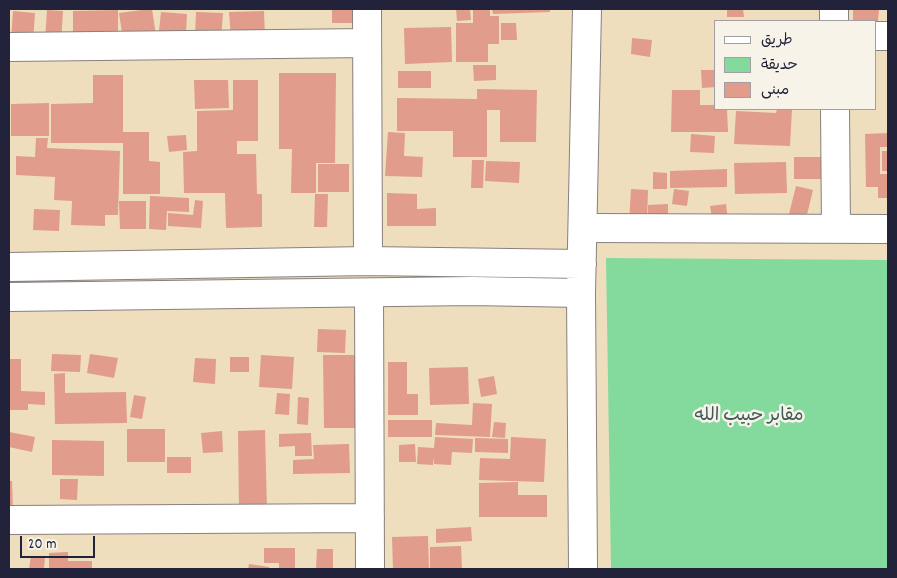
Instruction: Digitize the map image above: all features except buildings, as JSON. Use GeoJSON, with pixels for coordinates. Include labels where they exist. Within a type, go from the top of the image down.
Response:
{"type":"FeatureCollection","features":[{"type":"Feature","properties":{"kind":"street"},"geometry":{"type":"LineString","coordinates":[[367,9],[368,261]]}},
{"type":"Feature","properties":{"kind":"street"},"geometry":{"type":"LineString","coordinates":[[583,569],[581,292],[587,9]]}},
{"type":"Feature","properties":{"kind":"street"},"geometry":{"type":"LineString","coordinates":[[9,47],[367,43]]}},
{"type":"Feature","properties":{"kind":"street"},"geometry":{"type":"LineString","coordinates":[[835,110],[836,229]]}},
{"type":"Feature","properties":{"kind":"street"},"geometry":{"type":"LineString","coordinates":[[583,228],[888,229]]}},
{"type":"Feature","properties":{"kind":"street"},"geometry":{"type":"LineString","coordinates":[[9,267],[368,261],[582,264]]}},
{"type":"Feature","properties":{"kind":"street"},"geometry":{"type":"LineString","coordinates":[[9,297],[472,291],[581,292]]}},
{"type":"Feature","properties":{"kind":"street"},"geometry":{"type":"LineString","coordinates":[[369,292],[370,569]]}},
{"type":"Feature","properties":{"kind":"street"},"geometry":{"type":"LineString","coordinates":[[9,520],[370,518]]}},
{"type":"Feature","properties":{"kind":"green space","name":"مقابر حبيب الله"},"geometry":{"type":"Polygon","coordinates":[[[606,258],[888,260],[888,569],[611,569],[606,258]]]}}]}
